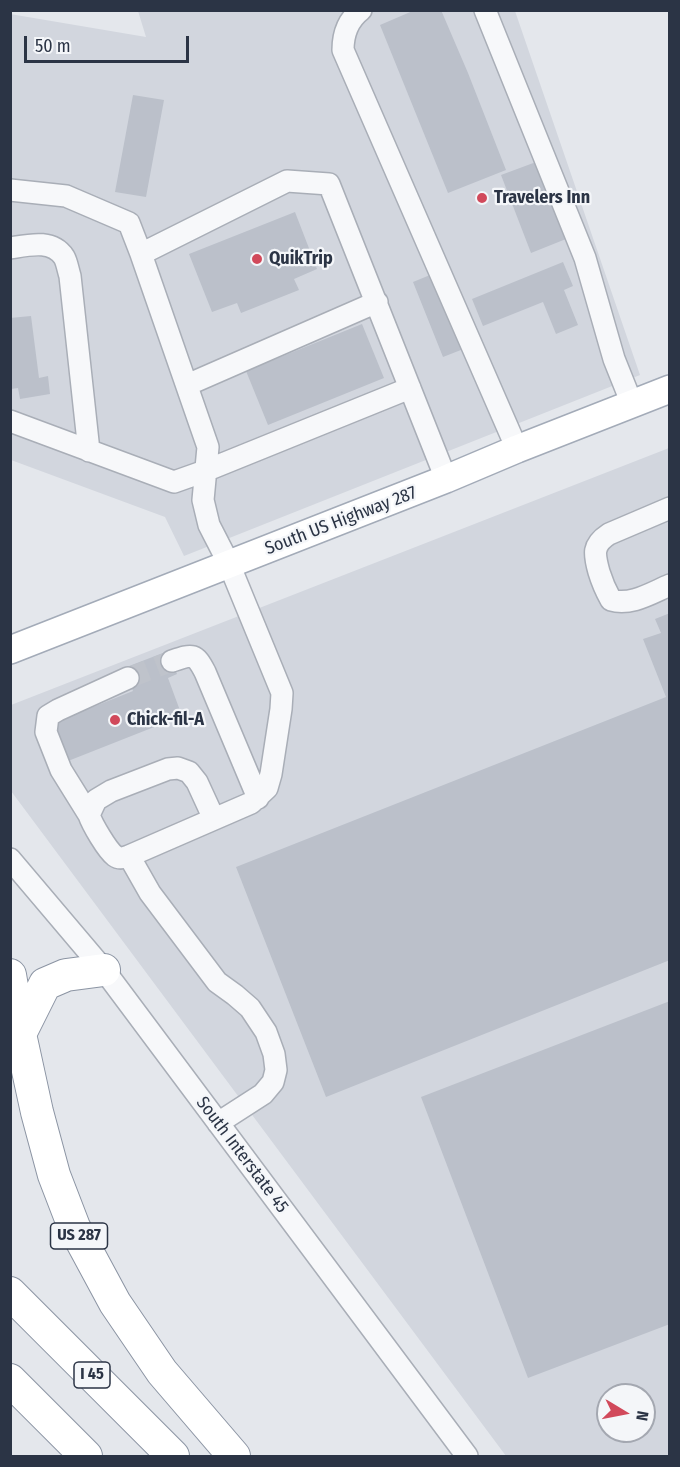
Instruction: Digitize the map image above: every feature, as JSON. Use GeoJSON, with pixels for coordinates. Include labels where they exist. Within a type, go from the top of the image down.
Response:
{"type":"FeatureCollection","features":[{"type":"Feature","properties":{"kind":"highway"},"geometry":{"type":"LineString","coordinates":[[20,1034],[45,984],[66,975],[104,970]]}},
{"type":"Feature","properties":{"kind":"highway","name":"US 287"},"geometry":{"type":"LineString","coordinates":[[10,975],[37,1112],[54,1175],[74,1227],[115,1303],[162,1372],[234,1456]]}},
{"type":"Feature","properties":{"kind":"highway","name":"I 45"},"geometry":{"type":"LineString","coordinates":[[10,1293],[173,1456]]}},
{"type":"Feature","properties":{"kind":"highway"},"geometry":{"type":"LineString","coordinates":[[10,1380],[86,1456]]}},
{"type":"Feature","properties":{"kind":"main road","name":"South US Highway 287"},"geometry":{"type":"LineString","coordinates":[[10,650],[669,389]]}},
{"type":"Feature","properties":{"kind":"main road"},"geometry":{"type":"LineString","coordinates":[[10,631],[49,635]]}},
{"type":"Feature","properties":{"kind":"street"},"geometry":{"type":"LineString","coordinates":[[361,10],[347,27],[343,39],[343,50],[518,449]]}},
{"type":"Feature","properties":{"kind":"street"},"geometry":{"type":"LineString","coordinates":[[484,10],[585,258],[614,359],[632,404]]}},
{"type":"Feature","properties":{"kind":"street"},"geometry":{"type":"LineString","coordinates":[[141,254],[287,181],[329,184],[446,479]]}},
{"type":"Feature","properties":{"kind":"street"},"geometry":{"type":"LineString","coordinates":[[10,190],[66,196],[129,224],[208,447],[203,500],[210,525],[229,564],[282,693],[271,774],[267,788],[258,798],[124,858],[116,857],[93,827],[89,815],[61,770],[46,732],[46,724],[48,716],[58,710],[128,678]]}},
{"type":"Feature","properties":{"kind":"street"},"geometry":{"type":"LineString","coordinates":[[10,248],[31,244],[47,245],[56,248],[65,258],[70,276],[89,451]]}},
{"type":"Feature","properties":{"kind":"street"},"geometry":{"type":"LineString","coordinates":[[187,385],[377,302]]}},
{"type":"Feature","properties":{"kind":"street"},"geometry":{"type":"LineString","coordinates":[[10,421],[174,482],[411,388]]}},
{"type":"Feature","properties":{"kind":"street"},"geometry":{"type":"LineString","coordinates":[[669,508],[601,539],[594,555],[610,600],[630,602],[669,585]]}},
{"type":"Feature","properties":{"kind":"street"},"geometry":{"type":"LineString","coordinates":[[172,661],[190,655],[195,656],[199,661],[258,798]]}},
{"type":"Feature","properties":{"kind":"street"},"geometry":{"type":"LineString","coordinates":[[89,815],[96,800],[111,791],[168,769],[178,768],[189,772],[197,782],[214,819]]}},
{"type":"Feature","properties":{"kind":"street"},"geometry":{"type":"LineString","coordinates":[[129,856],[150,893],[217,982],[250,1008],[266,1032],[274,1054],[276,1070],[273,1082],[262,1094],[218,1123]]}},
{"type":"Feature","properties":{"kind":"street","name":"South Interstate 45"},"geometry":{"type":"LineString","coordinates":[[10,859],[104,970],[467,1456]]}},
{"type":"Feature","properties":{"kind":"shaded area"},"geometry":{"type":"Polygon","coordinates":[[[138,11],[515,11],[640,375],[184,556],[165,517],[11,460],[10,14],[146,37],[138,11]]]}},
{"type":"Feature","properties":{"kind":"shaded area"},"geometry":{"type":"Polygon","coordinates":[[[669,448],[669,1456],[506,1456],[11,791],[11,705],[669,448]]]}},
{"type":"Feature","properties":{"kind":"building"},"geometry":{"type":"Polygon","coordinates":[[[415,10],[441,10],[506,170],[448,193],[380,25],[415,10]]]}},
{"type":"Feature","properties":{"kind":"building"},"geometry":{"type":"Polygon","coordinates":[[[133,95],[164,100],[146,197],[115,192],[133,95]]]}},
{"type":"Feature","properties":{"kind":"building"},"geometry":{"type":"Polygon","coordinates":[[[536,162],[566,239],[531,253],[501,175],[536,162]]]}},
{"type":"Feature","properties":{"kind":"building"},"geometry":{"type":"Polygon","coordinates":[[[295,212],[317,269],[294,279],[299,290],[241,313],[237,303],[212,312],[189,254],[295,212]]]}},
{"type":"Feature","properties":{"kind":"building"},"geometry":{"type":"Polygon","coordinates":[[[563,262],[573,286],[564,290],[578,325],[556,334],[543,302],[483,326],[472,299],[563,262]]]}},
{"type":"Feature","properties":{"kind":"building"},"geometry":{"type":"Polygon","coordinates":[[[435,273],[466,348],[443,357],[413,282],[435,273]]]}},
{"type":"Feature","properties":{"kind":"building"},"geometry":{"type":"Polygon","coordinates":[[[31,316],[39,378],[48,376],[50,394],[20,399],[18,388],[11,389],[10,383],[10,318],[31,316]]]}},
{"type":"Feature","properties":{"kind":"building"},"geometry":{"type":"Polygon","coordinates":[[[362,324],[384,378],[268,425],[246,371],[362,324]]]}},
{"type":"Feature","properties":{"kind":"building"},"geometry":{"type":"Polygon","coordinates":[[[670,613],[670,960],[326,1097],[236,867],[666,697],[643,639],[661,633],[655,619],[670,613]]]}},
{"type":"Feature","properties":{"kind":"building","name":"Chick-fil-A"},"geometry":{"type":"Polygon","coordinates":[[[168,651],[177,674],[168,678],[182,716],[63,763],[48,725],[133,691],[124,668],[168,651]]]}},
{"type":"Feature","properties":{"kind":"building"},"geometry":{"type":"Polygon","coordinates":[[[670,1001],[670,1324],[528,1378],[421,1097],[670,1001]]]}},
{"type":"Feature","properties":{"kind":"tunnel"},"geometry":{"type":"LineString","coordinates":[[128,678],[172,661]]}},
{"type":"Feature","properties":{"kind":"place","name":"Travelers Inn"},"geometry":{"type":"Point","coordinates":[482,198]}},
{"type":"Feature","properties":{"kind":"place","name":"QuikTrip"},"geometry":{"type":"Point","coordinates":[257,259]}},
{"type":"Feature","properties":{"kind":"place","name":"Chick-fil-A"},"geometry":{"type":"Point","coordinates":[115,720]}}]}
